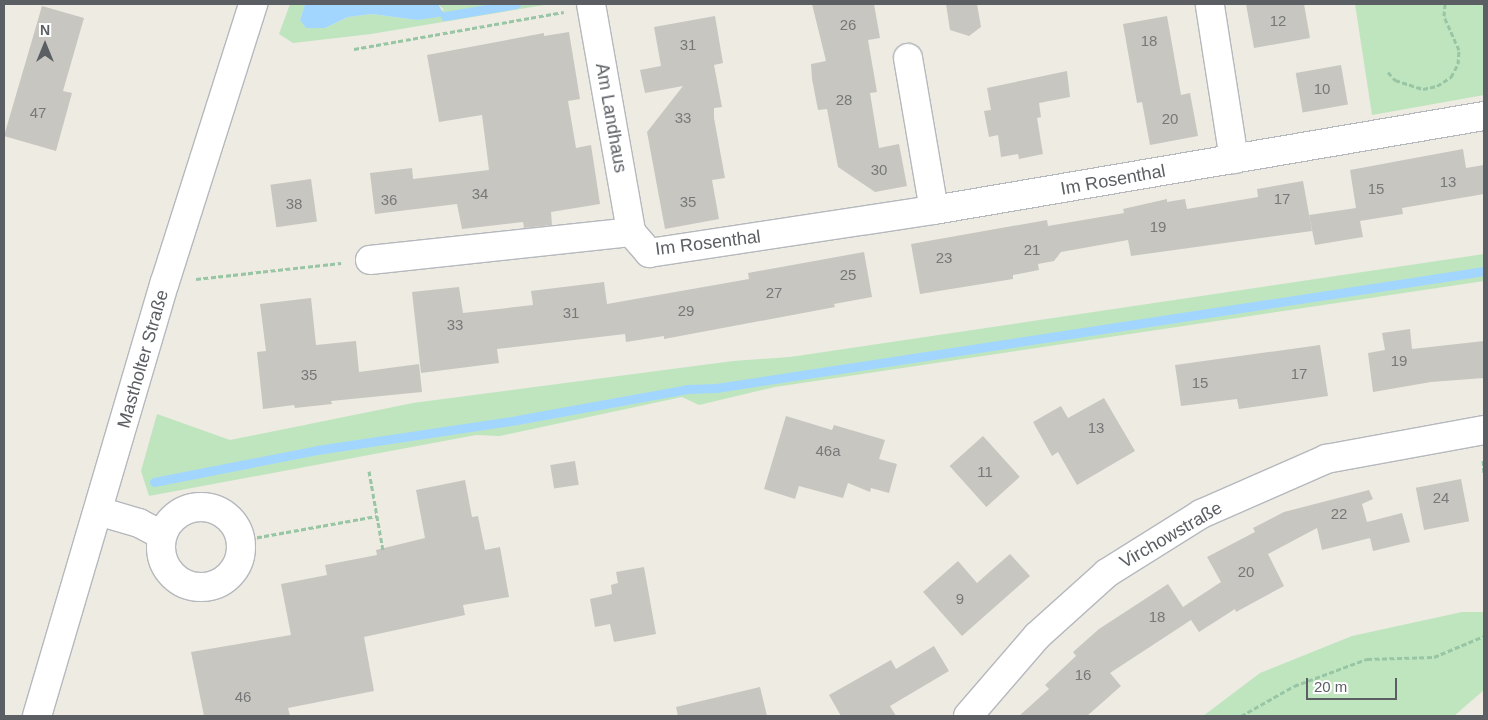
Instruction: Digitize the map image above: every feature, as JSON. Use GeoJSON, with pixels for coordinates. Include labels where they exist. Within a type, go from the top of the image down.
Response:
{"type":"FeatureCollection","features":[{"type":"Feature","properties":{"kind":"street","name":"Mastholter Straße"},"geometry":{"type":"LineString","coordinates":[[37,716],[166,282],[252,4]]}},
{"type":"Feature","properties":{"kind":"street","name":"Am Landhaus"},"geometry":{"type":"LineString","coordinates":[[591,5],[631,232]]}},
{"type":"Feature","properties":{"kind":"street"},"geometry":{"type":"LineString","coordinates":[[1210,6],[1234,159]]}},
{"type":"Feature","properties":{"kind":"street"},"geometry":{"type":"LineString","coordinates":[[908,58],[934,210]]}},
{"type":"Feature","properties":{"kind":"street","name":"Im Rosenthal"},"geometry":{"type":"LineString","coordinates":[[370,260],[631,232],[649,254],[934,210],[1484,116]]}},
{"type":"Feature","properties":{"kind":"street","name":"Virchowstraße"},"geometry":{"type":"LineString","coordinates":[[968,716],[1037,636],[1107,573],[1201,514],[1326,459],[1484,430]]}},
{"type":"Feature","properties":{"kind":"street"},"geometry":{"type":"LineString","coordinates":[[193,507],[216,508],[232,519],[242,540],[238,566],[224,581],[204,587],[181,582],[168,570],[161,555],[162,535],[174,517],[193,507]]}},
{"type":"Feature","properties":{"kind":"street"},"geometry":{"type":"LineString","coordinates":[[98,511],[139,523],[162,535]]}},
{"type":"Feature","properties":{"kind":"path"},"geometry":{"type":"LineString","coordinates":[[1388,72],[1395,80],[1423,89],[1437,86],[1451,77],[1458,64],[1458,50],[1444,16],[1445,4]]}},
{"type":"Feature","properties":{"kind":"path"},"geometry":{"type":"LineString","coordinates":[[354,49],[591,5]]}},
{"type":"Feature","properties":{"kind":"path"},"geometry":{"type":"LineString","coordinates":[[166,282],[370,260]]}},
{"type":"Feature","properties":{"kind":"path"},"geometry":{"type":"LineString","coordinates":[[369,471],[383,550]]}},
{"type":"Feature","properties":{"kind":"path"},"geometry":{"type":"LineString","coordinates":[[242,540],[377,516]]}},
{"type":"Feature","properties":{"kind":"path"},"geometry":{"type":"LineString","coordinates":[[1241,716],[1294,686],[1367,659],[1434,657],[1484,636]]}},
{"type":"Feature","properties":{"kind":"green space"},"geometry":{"type":"Polygon","coordinates":[[[290,4],[305,4],[300,20],[325,28],[348,17],[372,14],[417,20],[444,10],[438,4],[550,4],[371,34],[293,43],[279,34],[290,4]]]}},
{"type":"Feature","properties":{"kind":"green space"},"geometry":{"type":"Polygon","coordinates":[[[1355,4],[1484,4],[1484,95],[1372,115],[1355,4]]]}},
{"type":"Feature","properties":{"kind":"green space"},"geometry":{"type":"Polygon","coordinates":[[[1484,254],[1484,281],[775,387],[699,405],[682,397],[500,436],[476,435],[149,496],[141,471],[157,414],[230,440],[413,403],[733,361],[790,357],[1484,254]]]}},
{"type":"Feature","properties":{"kind":"green space"},"geometry":{"type":"Polygon","coordinates":[[[1462,612],[1484,612],[1484,690],[1454,716],[1203,716],[1260,673],[1352,636],[1462,612]]]}},
{"type":"Feature","properties":{"kind":"water"},"geometry":{"type":"Polygon","coordinates":[[[305,4],[438,4],[445,16],[417,20],[372,14],[348,17],[325,28],[306,28],[300,20],[305,4]]]}},
{"type":"Feature","properties":{"kind":"building"},"geometry":{"type":"Polygon","coordinates":[[[812,4],[874,4],[880,38],[868,40],[877,92],[870,93],[879,148],[899,144],[907,186],[875,192],[838,167],[827,109],[818,110],[812,79],[811,64],[826,61],[812,4]]]}},
{"type":"Feature","properties":{"kind":"building"},"geometry":{"type":"Polygon","coordinates":[[[946,4],[977,4],[981,27],[969,36],[950,30],[946,4]]]}},
{"type":"Feature","properties":{"kind":"building"},"geometry":{"type":"Polygon","coordinates":[[[1246,4],[1304,4],[1310,38],[1254,48],[1246,4]]]}},
{"type":"Feature","properties":{"kind":"building"},"geometry":{"type":"Polygon","coordinates":[[[42,6],[84,18],[63,91],[72,93],[56,151],[4,136],[42,6]]]}},
{"type":"Feature","properties":{"kind":"building"},"geometry":{"type":"Polygon","coordinates":[[[715,16],[723,63],[714,65],[722,107],[714,108],[714,118],[725,178],[712,180],[719,219],[665,229],[647,132],[683,86],[645,93],[640,70],[661,66],[654,27],[715,16]]]}},
{"type":"Feature","properties":{"kind":"building"},"geometry":{"type":"Polygon","coordinates":[[[1167,16],[1181,95],[1190,93],[1198,136],[1150,145],[1142,102],[1137,103],[1123,24],[1167,16]]]}},
{"type":"Feature","properties":{"kind":"building"},"geometry":{"type":"Polygon","coordinates":[[[569,32],[580,99],[568,101],[576,148],[591,145],[600,204],[551,212],[552,225],[524,228],[523,222],[462,229],[457,204],[375,214],[370,173],[412,168],[413,179],[489,170],[482,115],[439,122],[427,55],[544,33],[544,36],[569,32]]]}},
{"type":"Feature","properties":{"kind":"building"},"geometry":{"type":"Polygon","coordinates":[[[1341,65],[1348,104],[1303,112],[1296,73],[1341,65]]]}},
{"type":"Feature","properties":{"kind":"building"},"geometry":{"type":"Polygon","coordinates":[[[1067,71],[1070,97],[1039,103],[1041,117],[1037,118],[1043,154],[1019,159],[1018,154],[1001,157],[998,135],[989,137],[984,111],[991,110],[987,88],[1067,71]]]}},
{"type":"Feature","properties":{"kind":"building"},"geometry":{"type":"Polygon","coordinates":[[[1463,149],[1466,168],[1484,165],[1484,194],[1402,208],[1403,214],[1360,221],[1363,237],[1315,245],[1309,215],[1356,208],[1350,170],[1463,149]]]}},
{"type":"Feature","properties":{"kind":"building"},"geometry":{"type":"Polygon","coordinates":[[[311,179],[317,222],[276,227],[270,185],[311,179]]]}},
{"type":"Feature","properties":{"kind":"building"},"geometry":{"type":"Polygon","coordinates":[[[1303,181],[1312,231],[1131,256],[1128,240],[1061,252],[1054,261],[1038,264],[1039,270],[1013,275],[1013,279],[920,294],[911,244],[1047,220],[1048,226],[1124,213],[1123,209],[1167,199],[1167,202],[1185,199],[1187,209],[1258,197],[1257,189],[1303,181]]]}},
{"type":"Feature","properties":{"kind":"building"},"geometry":{"type":"Polygon","coordinates":[[[864,252],[872,297],[834,304],[835,307],[664,339],[664,336],[626,342],[625,334],[497,349],[499,363],[421,373],[412,292],[459,287],[463,313],[533,305],[531,291],[604,282],[607,304],[749,279],[748,273],[864,252]]]}},
{"type":"Feature","properties":{"kind":"building"},"geometry":{"type":"Polygon","coordinates":[[[311,298],[316,345],[356,341],[359,372],[419,364],[422,392],[331,401],[332,404],[295,408],[294,405],[263,409],[257,352],[266,351],[260,304],[311,298]]]}},
{"type":"Feature","properties":{"kind":"building"},"geometry":{"type":"Polygon","coordinates":[[[1410,329],[1412,349],[1484,341],[1484,378],[1431,382],[1373,392],[1368,353],[1385,350],[1382,333],[1410,329]]]}},
{"type":"Feature","properties":{"kind":"building"},"geometry":{"type":"Polygon","coordinates":[[[1320,345],[1328,396],[1239,409],[1237,399],[1181,406],[1175,365],[1320,345]]]}},
{"type":"Feature","properties":{"kind":"building"},"geometry":{"type":"Polygon","coordinates":[[[1104,398],[1135,451],[1077,485],[1058,452],[1052,456],[1033,422],[1061,406],[1068,418],[1104,398]]]}},
{"type":"Feature","properties":{"kind":"building"},"geometry":{"type":"Polygon","coordinates":[[[786,416],[832,430],[834,425],[885,440],[879,459],[897,464],[889,493],[871,488],[870,492],[848,483],[843,498],[799,486],[795,499],[764,489],[786,416]]]}},
{"type":"Feature","properties":{"kind":"building"},"geometry":{"type":"Polygon","coordinates":[[[983,436],[1020,477],[986,507],[950,466],[983,436]]]}},
{"type":"Feature","properties":{"kind":"building"},"geometry":{"type":"Polygon","coordinates":[[[575,461],[579,485],[554,489],[550,465],[575,461]]]}},
{"type":"Feature","properties":{"kind":"building"},"geometry":{"type":"Polygon","coordinates":[[[1461,479],[1469,521],[1424,530],[1416,488],[1461,479]]]}},
{"type":"Feature","properties":{"kind":"building"},"geometry":{"type":"Polygon","coordinates":[[[465,480],[472,517],[478,516],[485,550],[500,547],[509,597],[463,605],[465,615],[364,637],[374,691],[288,708],[290,716],[204,716],[191,652],[291,635],[281,584],[327,575],[325,565],[377,555],[376,550],[425,538],[416,490],[465,480]]]}},
{"type":"Feature","properties":{"kind":"building"},"geometry":{"type":"Polygon","coordinates":[[[1369,490],[1373,499],[1362,504],[1367,522],[1402,513],[1410,542],[1373,551],[1370,538],[1322,550],[1317,528],[1268,554],[1284,586],[1236,612],[1235,609],[1199,632],[1191,620],[1110,673],[1121,686],[1087,716],[1019,716],[1049,689],[1045,685],[1076,656],[1073,652],[1099,629],[1168,584],[1183,607],[1221,582],[1207,557],[1255,532],[1253,528],[1284,512],[1369,490]]]}},
{"type":"Feature","properties":{"kind":"building"},"geometry":{"type":"Polygon","coordinates":[[[1010,554],[1030,576],[962,636],[923,592],[958,561],[977,583],[1010,554]]]}},
{"type":"Feature","properties":{"kind":"building"},"geometry":{"type":"Polygon","coordinates":[[[644,567],[656,634],[614,642],[610,624],[595,627],[590,599],[612,594],[611,585],[618,583],[616,572],[644,567]]]}},
{"type":"Feature","properties":{"kind":"building"},"geometry":{"type":"Polygon","coordinates":[[[934,646],[949,671],[890,706],[896,716],[841,716],[829,695],[891,660],[896,669],[934,646]]]}},
{"type":"Feature","properties":{"kind":"building"},"geometry":{"type":"Polygon","coordinates":[[[760,687],[767,716],[678,716],[676,707],[760,687]]]}},
{"type":"Feature","properties":{"kind":"waterway"},"geometry":{"type":"LineString","coordinates":[[445,16],[516,4]]}},
{"type":"Feature","properties":{"kind":"waterway"},"geometry":{"type":"LineString","coordinates":[[154,482],[317,450],[517,420],[687,389],[716,388],[1484,271]]}}]}
